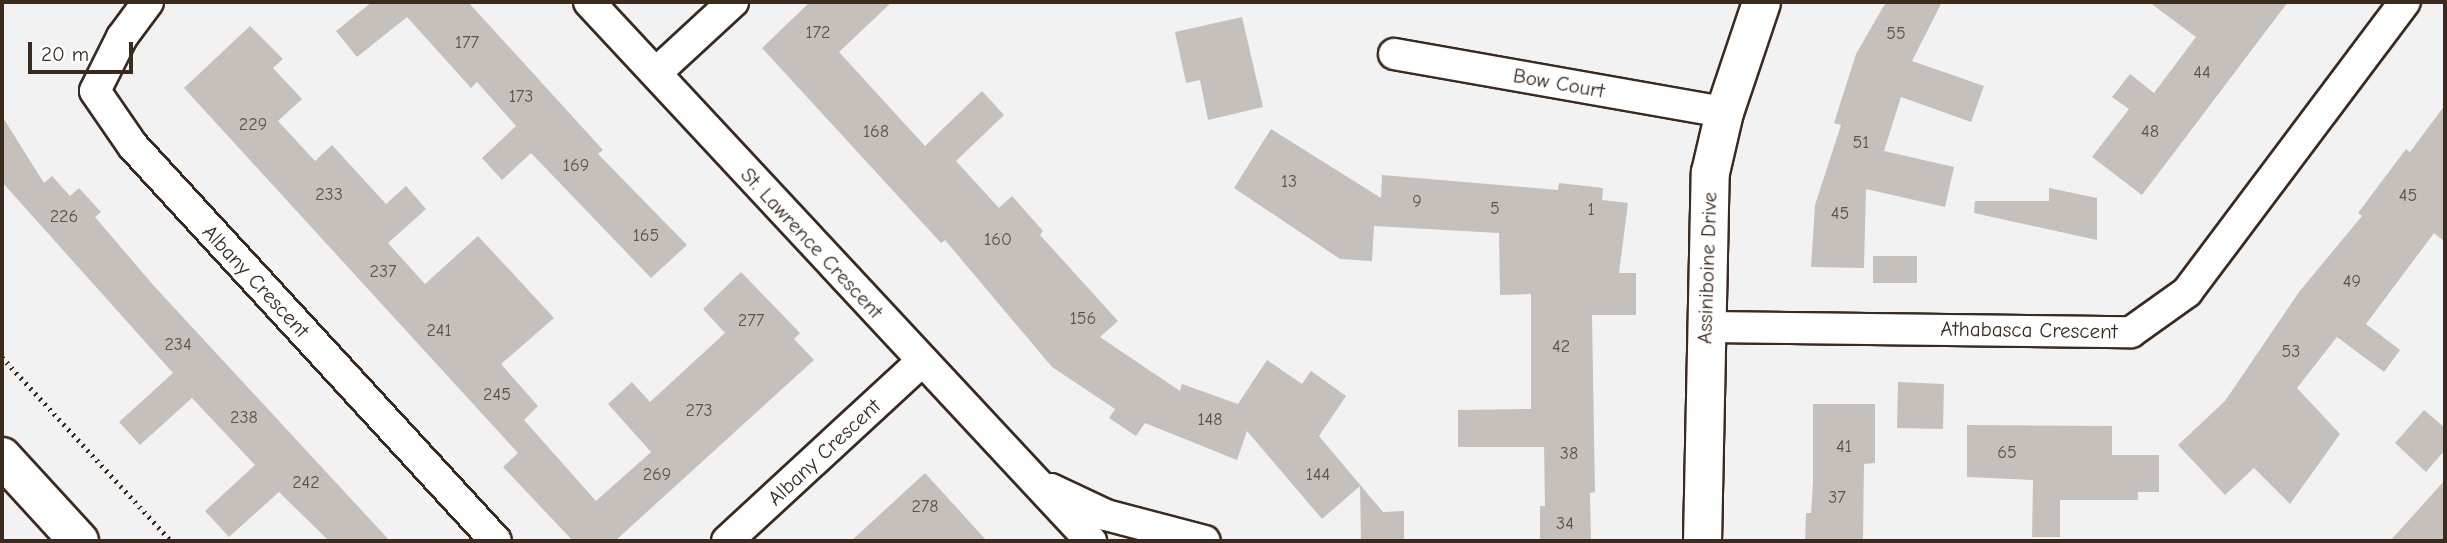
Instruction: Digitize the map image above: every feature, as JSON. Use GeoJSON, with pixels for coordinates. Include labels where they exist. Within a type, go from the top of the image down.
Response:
{"type":"FeatureCollection","features":[{"type":"Feature","properties":{"kind":"main road"},"geometry":{"type":"LineString","coordinates":[[2,457],[79,541]]}},
{"type":"Feature","properties":{"kind":"street","name":"Albany Crescent"},"geometry":{"type":"LineString","coordinates":[[148,2],[122,37],[95,91],[133,146],[496,541]]}},
{"type":"Feature","properties":{"kind":"street","name":"St. Lawrence Crescent"},"geometry":{"type":"LineString","coordinates":[[589,2],[921,362],[1091,541]]}},
{"type":"Feature","properties":{"kind":"street"},"geometry":{"type":"LineString","coordinates":[[656,73],[733,2]]}},
{"type":"Feature","properties":{"kind":"street","name":"Assiniboine Drive"},"geometry":{"type":"LineString","coordinates":[[1702,541],[1710,172],[1724,112],[1761,2]]}},
{"type":"Feature","properties":{"kind":"street","name":"Athabasca Crescent"},"geometry":{"type":"LineString","coordinates":[[1705,327],[2131,332],[2187,292],[2405,2]]}},
{"type":"Feature","properties":{"kind":"street","name":"Bow Court"},"geometry":{"type":"LineString","coordinates":[[1394,54],[1724,112]]}},
{"type":"Feature","properties":{"kind":"street","name":"Albany Crescent"},"geometry":{"type":"LineString","coordinates":[[727,541],[921,362]]}},
{"type":"Feature","properties":{"kind":"street","name":"St. Lawrence Crescent"},"geometry":{"type":"LineString","coordinates":[[1037,483],[1106,515],[1205,541]]}},
{"type":"Feature","properties":{"kind":"path"},"geometry":{"type":"LineString","coordinates":[[2,357],[171,541]]}},
{"type":"Feature","properties":{"kind":"building"},"geometry":{"type":"Polygon","coordinates":[[[372,2],[468,2],[603,150],[598,154],[687,245],[651,278],[531,153],[502,180],[482,158],[516,126],[477,82],[471,88],[407,17],[357,57],[336,31],[372,2]]]}},
{"type":"Feature","properties":{"kind":"building"},"geometry":{"type":"Polygon","coordinates":[[[810,2],[892,2],[839,52],[925,146],[982,91],[1004,115],[956,161],[999,208],[1012,196],[1043,231],[1040,235],[1118,321],[1100,337],[1180,391],[1182,384],[1238,404],[1267,360],[1302,384],[1311,371],[1346,396],[1319,436],[1383,512],[1404,511],[1404,541],[1361,541],[1360,486],[1322,519],[1247,431],[1237,460],[1145,423],[1136,436],[1109,418],[1115,409],[1052,367],[945,240],[941,243],[762,48],[810,2]]]}},
{"type":"Feature","properties":{"kind":"building"},"geometry":{"type":"Polygon","coordinates":[[[1886,2],[1942,2],[1912,61],[1984,86],[1971,122],[1901,97],[1884,151],[1954,167],[1945,207],[1866,189],[1864,268],[1811,267],[1815,205],[1841,125],[1834,123],[1856,54],[1886,2]]]}},
{"type":"Feature","properties":{"kind":"building"},"geometry":{"type":"Polygon","coordinates":[[[2149,2],[2288,2],[2142,195],[2092,157],[2129,109],[2112,97],[2130,74],[2154,93],[2196,37],[2149,2]]]}},
{"type":"Feature","properties":{"kind":"building"},"geometry":{"type":"Polygon","coordinates":[[[1242,17],[1263,107],[1208,120],[1200,80],[1186,83],[1175,32],[1242,17]]]}},
{"type":"Feature","properties":{"kind":"building"},"geometry":{"type":"Polygon","coordinates":[[[250,26],[283,59],[273,68],[302,99],[278,121],[315,161],[332,145],[386,204],[406,186],[426,209],[388,243],[425,284],[478,236],[554,318],[501,364],[538,406],[524,420],[596,501],[651,452],[608,404],[632,382],[650,402],[725,333],[703,309],[741,272],[800,333],[794,339],[814,360],[615,541],[573,541],[503,467],[518,453],[184,88],[250,26]]]}},
{"type":"Feature","properties":{"kind":"building"},"geometry":{"type":"Polygon","coordinates":[[[2445,105],[2445,242],[2434,233],[2366,324],[2400,350],[2384,372],[2337,337],[2297,388],[2340,434],[2290,504],[2254,468],[2225,495],[2178,445],[2225,401],[2299,292],[2362,216],[2358,213],[2406,149],[2410,152],[2445,105]]]}},
{"type":"Feature","properties":{"kind":"building"},"geometry":{"type":"Polygon","coordinates":[[[2,116],[44,183],[52,176],[70,196],[79,188],[101,212],[95,217],[154,286],[390,541],[329,541],[279,492],[229,537],[205,511],[255,465],[192,398],[140,445],[119,422],[173,373],[2,182],[2,116]]]}},
{"type":"Feature","properties":{"kind":"building"},"geometry":{"type":"Polygon","coordinates":[[[1271,129],[1381,198],[1382,175],[1558,190],[1559,183],[1603,188],[1602,200],[1628,203],[1619,273],[1636,273],[1636,315],[1592,315],[1595,492],[1590,493],[1591,541],[1540,541],[1540,506],[1545,506],[1544,447],[1458,447],[1458,410],[1531,409],[1531,294],[1500,295],[1499,233],[1374,226],[1372,261],[1340,259],[1234,188],[1271,129]]]}},
{"type":"Feature","properties":{"kind":"building"},"geometry":{"type":"Polygon","coordinates":[[[2049,188],[2097,198],[2097,240],[1974,213],[1975,201],[2049,201],[2049,188]]]}},
{"type":"Feature","properties":{"kind":"building"},"geometry":{"type":"Polygon","coordinates":[[[1873,256],[1917,256],[1917,283],[1873,283],[1873,256]]]}},
{"type":"Feature","properties":{"kind":"building"},"geometry":{"type":"Polygon","coordinates":[[[1898,382],[1944,384],[1943,429],[1897,428],[1898,382]]]}},
{"type":"Feature","properties":{"kind":"building"},"geometry":{"type":"Polygon","coordinates":[[[1813,404],[1875,404],[1875,463],[1864,464],[1863,541],[1805,541],[1806,513],[1811,513],[1813,482],[1813,404]]]}},
{"type":"Feature","properties":{"kind":"building"},"geometry":{"type":"Polygon","coordinates":[[[2424,410],[2445,428],[2445,450],[2426,472],[2395,443],[2424,410]]]}},
{"type":"Feature","properties":{"kind":"building"},"geometry":{"type":"Polygon","coordinates":[[[1967,425],[2112,426],[2112,455],[2159,455],[2159,492],[2138,492],[2138,500],[2060,500],[2060,537],[2032,537],[2033,480],[1967,477],[1967,425]]]}},
{"type":"Feature","properties":{"kind":"building"},"geometry":{"type":"Polygon","coordinates":[[[925,473],[987,541],[851,541],[925,473]]]}},
{"type":"Feature","properties":{"kind":"building"},"geometry":{"type":"Polygon","coordinates":[[[2445,480],[2445,541],[2390,541],[2445,480]]]}}]}
